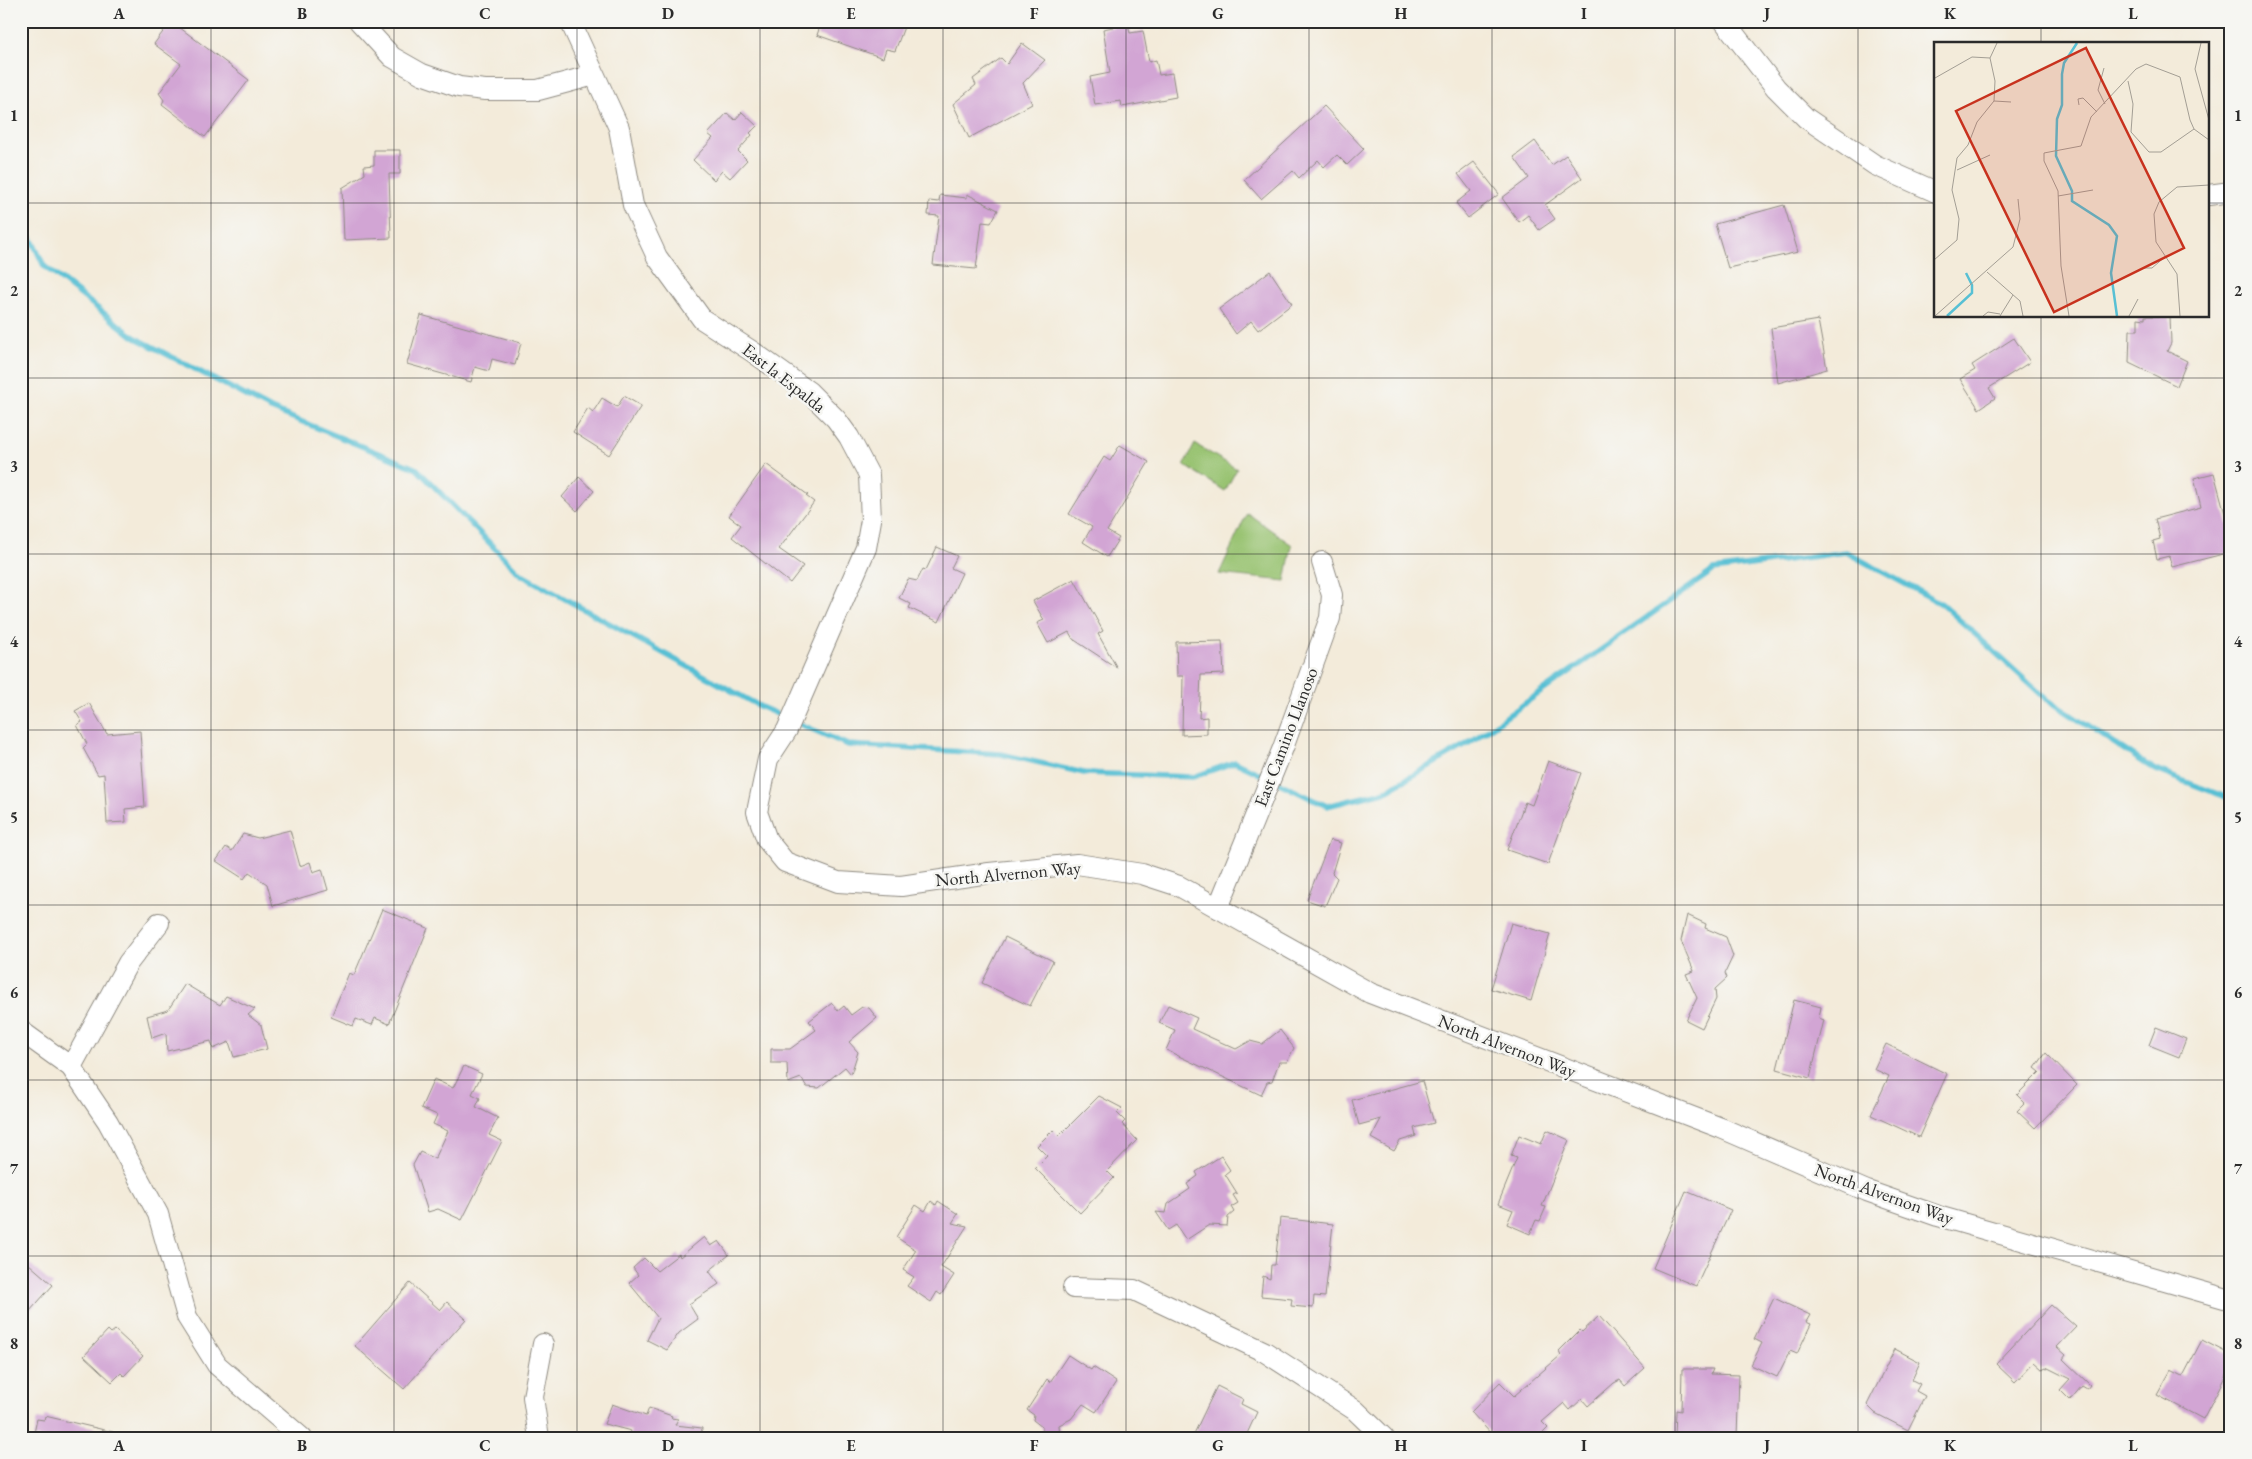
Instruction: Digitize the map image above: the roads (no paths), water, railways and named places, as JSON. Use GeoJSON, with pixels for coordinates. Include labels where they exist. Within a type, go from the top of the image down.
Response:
{"type":"FeatureCollection","features":[{"type":"Feature","properties":{"kind":"street"},"geometry":{"type":"LineString","coordinates":[[359,21],[392,57],[422,74],[459,87],[485,90],[538,90],[594,75]]}},
{"type":"Feature","properties":{"kind":"street","name":"East la Espalda"},"geometry":{"type":"LineString","coordinates":[[570,21],[619,128],[633,205],[657,258],[702,319],[754,352],[809,392],[836,419],[849,437],[869,475],[871,520],[866,548],[787,730],[768,759],[757,812],[767,840],[785,862]]}},
{"type":"Feature","properties":{"kind":"street"},"geometry":{"type":"LineString","coordinates":[[1724,21],[1776,88],[1806,118],[1875,164],[1934,191]]}},
{"type":"Feature","properties":{"kind":"street"},"geometry":{"type":"LineString","coordinates":[[2210,195],[2231,192]]}},
{"type":"Feature","properties":{"kind":"street","name":"East Camino Llanoso"},"geometry":{"type":"LineString","coordinates":[[1218,908],[1283,748],[1330,618],[1332,594],[1322,562]]}},
{"type":"Feature","properties":{"kind":"street","name":"North Alvernon Way"},"geometry":{"type":"LineString","coordinates":[[785,862],[838,882],[901,886],[989,873],[1077,864],[1142,874],[1179,886],[1370,993],[1722,1128],[1867,1191],[1938,1216],[2231,1300]]}},
{"type":"Feature","properties":{"kind":"street"},"geometry":{"type":"LineString","coordinates":[[71,1067],[128,963],[159,923]]}},
{"type":"Feature","properties":{"kind":"street"},"geometry":{"type":"LineString","coordinates":[[21,1031],[71,1067],[108,1122],[158,1214],[187,1317],[217,1365],[302,1438]]}},
{"type":"Feature","properties":{"kind":"street"},"geometry":{"type":"LineString","coordinates":[[1072,1288],[1134,1290],[1265,1352],[1355,1410],[1384,1438]]}},
{"type":"Feature","properties":{"kind":"street"},"geometry":{"type":"LineString","coordinates":[[539,1438],[533,1397],[543,1344]]}},
{"type":"Feature","properties":{"kind":"waterway"},"geometry":{"type":"LineString","coordinates":[[21,217],[44,266],[134,337],[271,409],[417,469],[520,574],[761,707],[848,745],[1001,754],[1084,773],[1193,777],[1235,762],[1327,806],[1384,792],[1466,745],[1714,570],[1846,552],[1942,604],[2045,698],[2155,770],[2231,799]]}}]}
